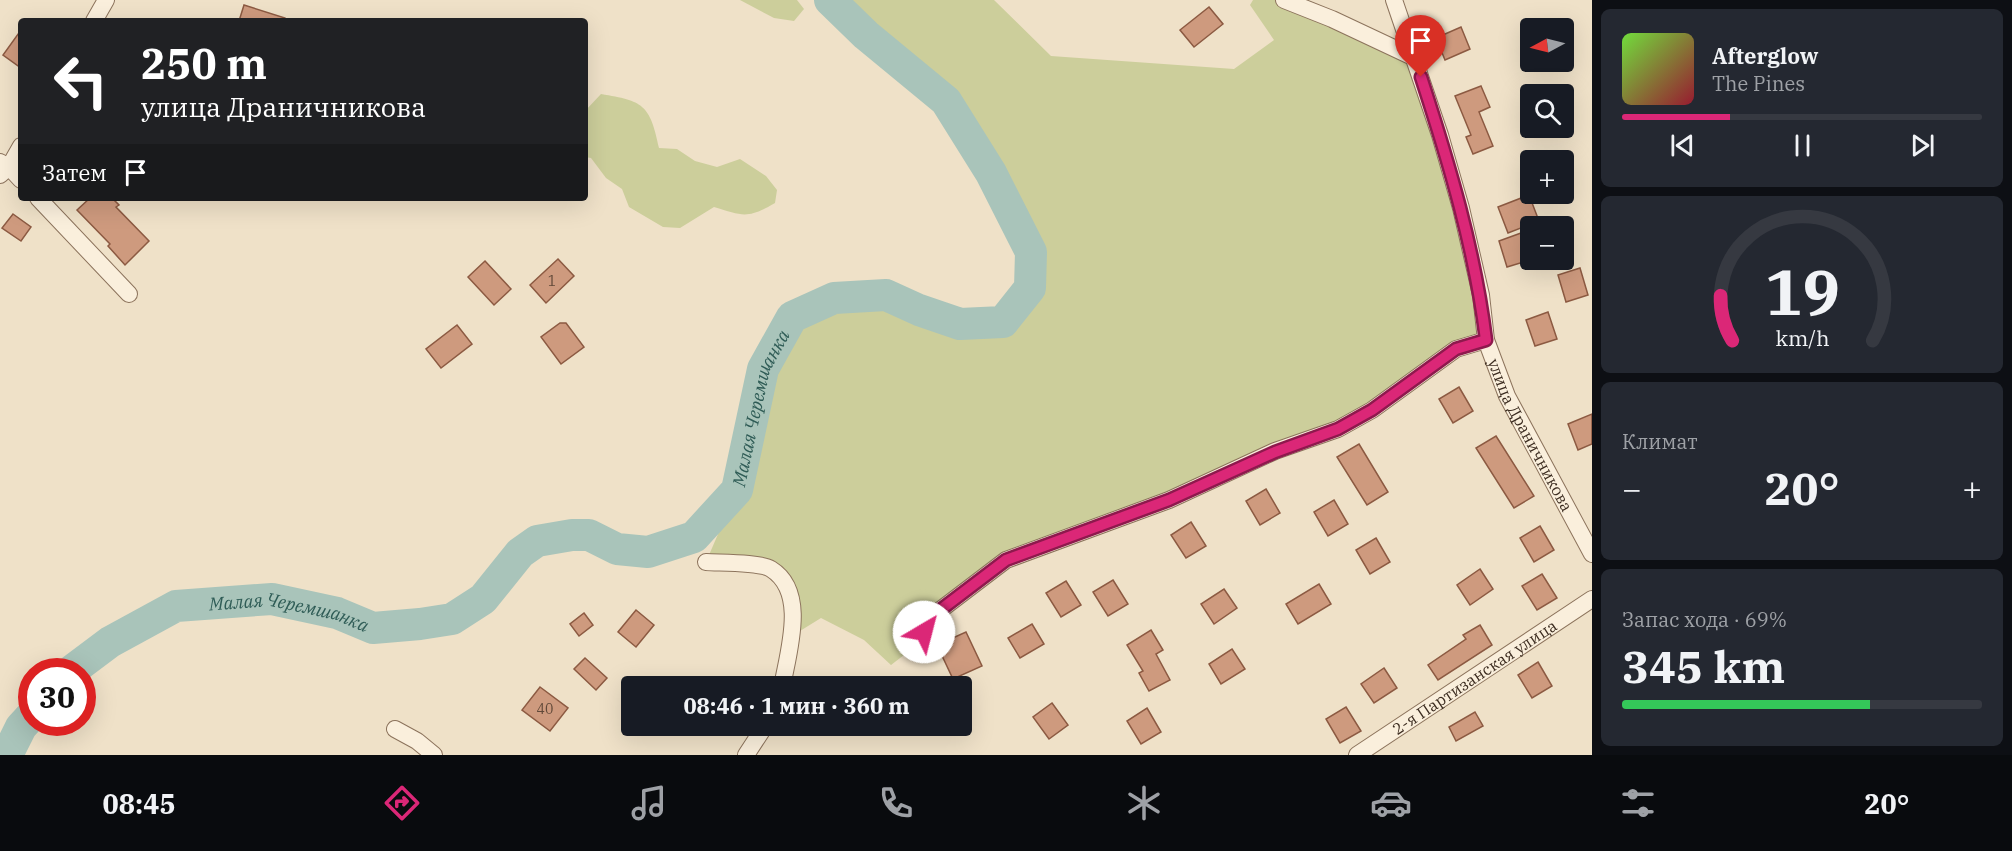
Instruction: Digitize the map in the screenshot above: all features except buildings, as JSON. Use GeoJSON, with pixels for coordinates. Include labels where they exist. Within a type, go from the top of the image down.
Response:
{"type":"FeatureCollection","features":[{"type":"Feature","properties":{"kind":"street"},"geometry":{"type":"LineString","coordinates":[[96,18],[106,0]]}},
{"type":"Feature","properties":{"kind":"street"},"geometry":{"type":"LineString","coordinates":[[1284,0],[1332,19],[1415,58]]}},
{"type":"Feature","properties":{"kind":"street","name":"улица Драничникова"},"geometry":{"type":"LineString","coordinates":[[1394,0],[1415,58],[1461,208],[1481,295],[1486,340],[1507,396],[1592,554]]}},
{"type":"Feature","properties":{"kind":"street"},"geometry":{"type":"LineString","coordinates":[[18,150],[3,168],[18,178]]}},
{"type":"Feature","properties":{"kind":"street"},"geometry":{"type":"LineString","coordinates":[[41,201],[129,294]]}},
{"type":"Feature","properties":{"kind":"street"},"geometry":{"type":"LineString","coordinates":[[913,648],[939,611],[1006,560],[1169,500],[1275,452],[1338,429],[1372,410],[1456,349],[1486,340]]}},
{"type":"Feature","properties":{"kind":"street"},"geometry":{"type":"LineString","coordinates":[[706,562],[742,563],[770,567],[788,584],[793,624],[784,676]]}},
{"type":"Feature","properties":{"kind":"street","name":"2-я Партизанская улица"},"geometry":{"type":"LineString","coordinates":[[1357,755],[1592,599]]}},
{"type":"Feature","properties":{"kind":"street"},"geometry":{"type":"LineString","coordinates":[[395,729],[417,741],[434,755]]}},
{"type":"Feature","properties":{"kind":"street"},"geometry":{"type":"LineString","coordinates":[[746,755],[758,736]]}},
{"type":"Feature","properties":{"kind":"green space"},"geometry":{"type":"Polygon","coordinates":[[[740,0],[797,0],[804,9],[794,21],[774,18],[740,0]]]}},
{"type":"Feature","properties":{"kind":"green space"},"geometry":{"type":"Polygon","coordinates":[[[830,0],[994,0],[1051,56],[1234,69],[1274,40],[1250,5],[1253,0],[1287,0],[1415,58],[1444,147],[1486,340],[1372,410],[1006,560],[939,611],[913,648],[891,665],[864,640],[821,618],[800,631],[770,567],[706,562],[737,490],[763,369],[792,317],[834,298],[886,295],[919,310],[977,323],[1003,322],[1030,288],[1031,252],[991,173],[946,101],[866,35],[830,0]]]}},
{"type":"Feature","properties":{"kind":"green space"},"geometry":{"type":"Polygon","coordinates":[[[601,94],[627,99],[635,103],[648,113],[659,148],[677,149],[695,161],[717,167],[740,159],[766,176],[777,190],[775,203],[751,214],[739,214],[714,207],[680,228],[663,227],[629,207],[622,189],[606,178],[591,158],[588,158],[588,108],[601,94]]]}},
{"type":"Feature","properties":{"kind":"waterway","name":"Малая Черемшанка"},"geometry":{"type":"LineString","coordinates":[[89,658],[110,642],[176,606],[272,599],[337,613],[373,628],[420,624],[452,619],[483,599],[520,553],[537,541],[572,535],[589,535],[617,549],[648,552],[694,537],[737,490],[763,369],[792,317],[834,298],[886,295],[919,310],[960,324],[1003,322],[1030,288],[1031,252],[991,173],[946,101],[866,35],[830,0]]}},
{"type":"Feature","properties":{"kind":"waterway","name":"Малая Черемшанка"},"geometry":{"type":"LineString","coordinates":[[7,755],[18,733]]}},
{"type":"Feature","properties":{"kind":"route"},"geometry":{"type":"LineString","coordinates":[[924,632],[939,611],[1006,560],[1169,500],[1302,440],[1338,429],[1372,410],[1456,349],[1486,340],[1481,295],[1461,208],[1421,77]]}}]}
